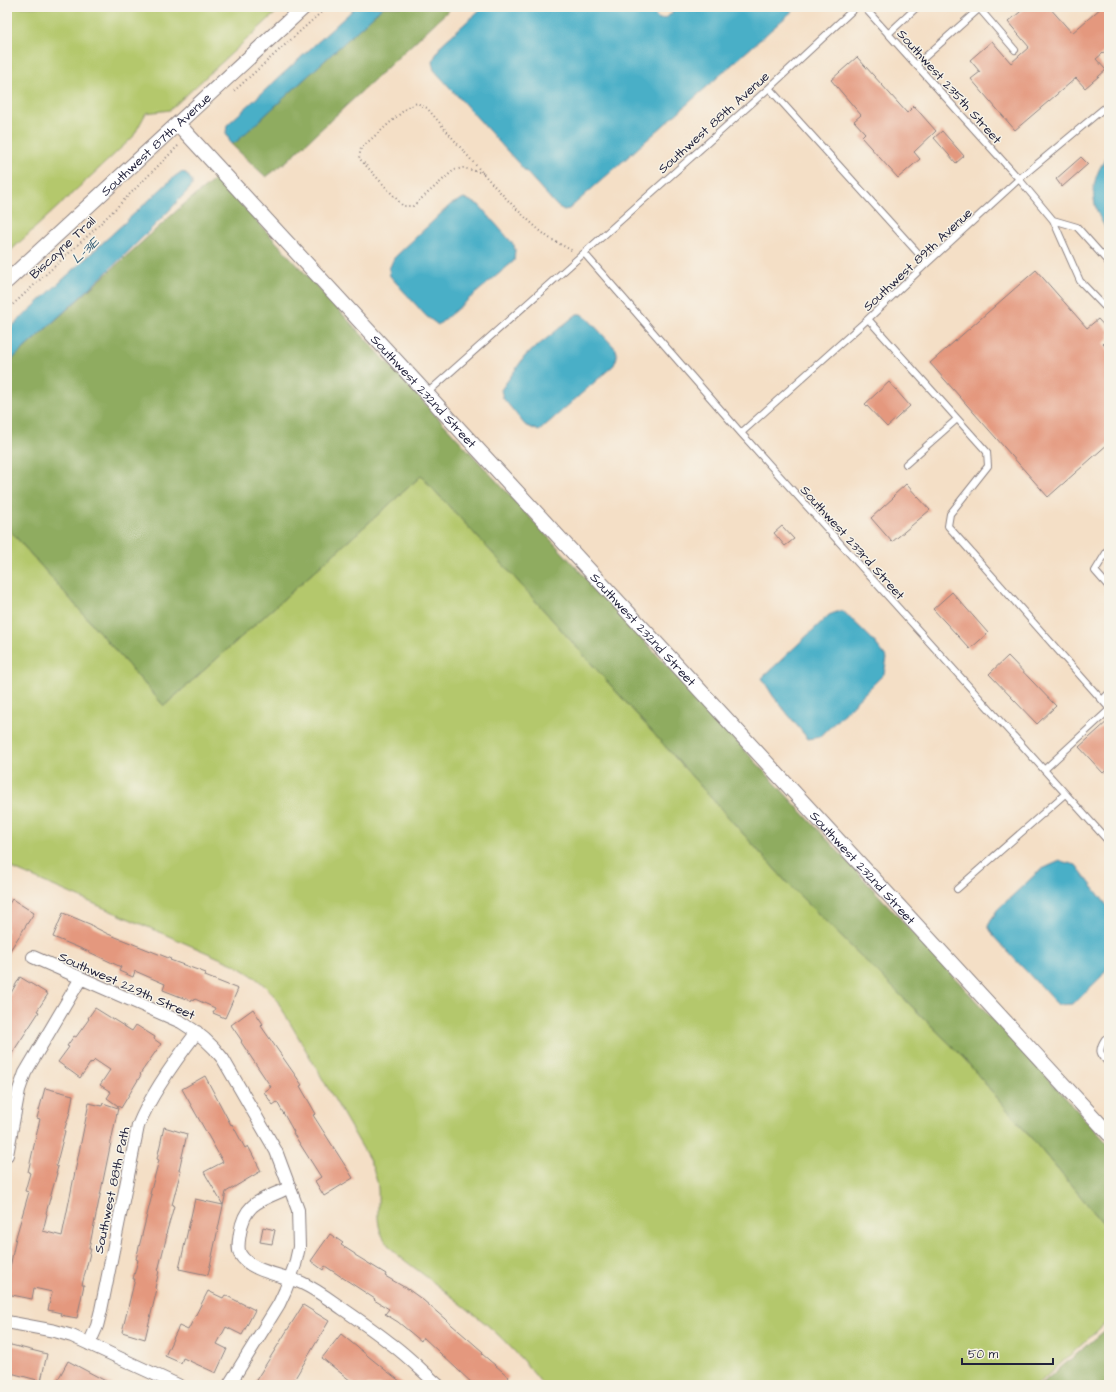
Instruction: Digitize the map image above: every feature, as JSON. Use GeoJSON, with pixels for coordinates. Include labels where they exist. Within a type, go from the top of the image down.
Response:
{"type":"FeatureCollection","features":[{"type":"Feature","properties":{"kind":"street","name":"Southwest 87th Avenue"},"geometry":{"type":"LineString","coordinates":[[7,281],[304,7]]}},
{"type":"Feature","properties":{"kind":"street","name":"Southwest 232nd Street"},"geometry":{"type":"LineString","coordinates":[[178,124],[1109,1134]]}},
{"type":"Feature","properties":{"kind":"street","name":"Southwest 229th Street"},"geometry":{"type":"LineString","coordinates":[[33,958],[181,1022],[197,1032],[213,1046],[225,1063],[276,1151],[298,1210],[299,1248],[295,1265],[279,1304],[229,1385]]}},
{"type":"Feature","properties":{"kind":"street"},"geometry":{"type":"LineString","coordinates":[[7,1155],[19,1090],[26,1073],[81,978]]}},
{"type":"Feature","properties":{"kind":"street","name":"Southwest 88th Path"},"geometry":{"type":"LineString","coordinates":[[89,1344],[97,1326],[101,1310],[138,1126],[171,1068],[197,1032]]}},
{"type":"Feature","properties":{"kind":"street"},"geometry":{"type":"LineString","coordinates":[[290,1187],[260,1201],[248,1210],[242,1222],[238,1241],[239,1252],[243,1258],[249,1264],[275,1275],[290,1278],[313,1290],[376,1332],[438,1385]]}},
{"type":"Feature","properties":{"kind":"street"},"geometry":{"type":"LineString","coordinates":[[7,1322],[55,1331],[72,1336],[178,1385]]}},
{"type":"Feature","properties":{"kind":"lane","name":"Southwest 88th Avenue"},"geometry":{"type":"LineString","coordinates":[[426,394],[769,88],[856,7]]}},
{"type":"Feature","properties":{"kind":"lane","name":"Southwest 235th Street"},"geometry":{"type":"LineString","coordinates":[[864,7],[1019,179],[1053,220],[1080,281],[1104,306],[1109,306]]}},
{"type":"Feature","properties":{"kind":"lane"},"geometry":{"type":"LineString","coordinates":[[888,34],[917,7]]}},
{"type":"Feature","properties":{"kind":"lane"},"geometry":{"type":"LineString","coordinates":[[916,65],[979,7],[1015,50]]}},
{"type":"Feature","properties":{"kind":"lane"},"geometry":{"type":"LineString","coordinates":[[769,88],[927,263]]}},
{"type":"Feature","properties":{"kind":"lane","name":"Southwest 89th Avenue"},"geometry":{"type":"LineString","coordinates":[[741,433],[868,320],[927,263],[1019,179],[1109,104]]}},
{"type":"Feature","properties":{"kind":"lane"},"geometry":{"type":"LineString","coordinates":[[1053,220],[1077,227],[1109,263]]}},
{"type":"Feature","properties":{"kind":"lane","name":"Southwest 233rd Street"},"geometry":{"type":"LineString","coordinates":[[583,254],[741,433],[1109,842]]}},
{"type":"Feature","properties":{"kind":"lane"},"geometry":{"type":"LineString","coordinates":[[868,320],[987,452],[988,466],[950,514],[948,526],[1109,709],[1044,770]]}},
{"type":"Feature","properties":{"kind":"lane"},"geometry":{"type":"LineString","coordinates":[[906,464],[957,419]]}},
{"type":"Feature","properties":{"kind":"lane"},"geometry":{"type":"LineString","coordinates":[[1109,548],[1095,571],[1109,587]]}},
{"type":"Feature","properties":{"kind":"lane"},"geometry":{"type":"LineString","coordinates":[[1102,700],[1109,693]]}},
{"type":"Feature","properties":{"kind":"lane"},"geometry":{"type":"LineString","coordinates":[[957,888],[1065,794]]}},
{"type":"Feature","properties":{"kind":"lane"},"geometry":{"type":"LineString","coordinates":[[1109,1037],[1104,1039],[1100,1046],[1101,1055],[1109,1064]]}},
{"type":"Feature","properties":{"kind":"path"},"geometry":{"type":"LineString","coordinates":[[230,94],[327,7]]}},
{"type":"Feature","properties":{"kind":"path"},"geometry":{"type":"LineString","coordinates":[[483,174],[463,168],[454,170],[413,206],[403,206],[360,158],[361,148],[409,106],[417,103],[427,108],[483,174],[545,235],[583,254]]}},
{"type":"Feature","properties":{"kind":"path","name":"Biscayne Trail"},"geometry":{"type":"LineString","coordinates":[[7,310],[94,230],[178,145]]}},
{"type":"Feature","properties":{"kind":"green space"},"geometry":{"type":"Polygon","coordinates":[[[7,7],[282,7],[170,110],[146,113],[133,137],[7,254],[7,7]]]}},
{"type":"Feature","properties":{"kind":"green space"},"geometry":{"type":"Polygon","coordinates":[[[383,7],[452,7],[287,161],[266,177],[231,144],[236,142],[383,7]]]}},
{"type":"Feature","properties":{"kind":"green space"},"geometry":{"type":"Polygon","coordinates":[[[217,178],[1109,1145],[1109,1230],[961,1055],[788,884],[498,559],[421,476],[164,706],[7,527],[7,364],[183,205],[217,178]]]}},
{"type":"Feature","properties":{"kind":"green space"},"geometry":{"type":"Polygon","coordinates":[[[421,476],[498,559],[788,884],[961,1055],[1109,1230],[1109,1320],[1037,1385],[543,1385],[516,1353],[493,1330],[400,1256],[386,1242],[379,1226],[377,1185],[375,1174],[369,1159],[275,997],[261,982],[251,974],[233,964],[7,866],[7,527],[164,706],[421,476]]]}},
{"type":"Feature","properties":{"kind":"green space"},"geometry":{"type":"Polygon","coordinates":[[[1109,1327],[1109,1385],[1040,1385],[1109,1327]]]}},
{"type":"Feature","properties":{"kind":"water"},"geometry":{"type":"Polygon","coordinates":[[[356,7],[383,7],[236,142],[231,144],[226,133],[227,125],[356,7]]]}},
{"type":"Feature","properties":{"kind":"water"},"geometry":{"type":"Polygon","coordinates":[[[483,7],[648,7],[659,19],[666,18],[678,7],[797,7],[569,209],[564,210],[557,206],[434,70],[432,62],[441,45],[483,7]]]}},
{"type":"Feature","properties":{"kind":"water"},"geometry":{"type":"Polygon","coordinates":[[[1109,154],[1109,233],[1102,223],[1095,203],[1094,183],[1102,164],[1109,154]]]}},
{"type":"Feature","properties":{"kind":"water","name":"L-31E"},"geometry":{"type":"Polygon","coordinates":[[[181,172],[186,173],[192,181],[192,186],[125,255],[7,364],[7,331],[181,172]]]}},
{"type":"Feature","properties":{"kind":"water"},"geometry":{"type":"Polygon","coordinates":[[[464,198],[479,205],[514,245],[514,261],[438,325],[426,316],[390,276],[389,269],[394,258],[450,205],[464,198]]]}},
{"type":"Feature","properties":{"kind":"water"},"geometry":{"type":"Polygon","coordinates":[[[577,314],[581,314],[589,320],[616,349],[617,357],[614,365],[539,431],[525,425],[503,398],[501,390],[525,356],[577,314]]]}},
{"type":"Feature","properties":{"kind":"water"},"geometry":{"type":"Polygon","coordinates":[[[842,610],[872,639],[887,658],[884,674],[820,737],[808,739],[773,696],[762,678],[829,615],[842,610]]]}},
{"type":"Feature","properties":{"kind":"water"},"geometry":{"type":"Polygon","coordinates":[[[1060,861],[1076,865],[1109,908],[1109,965],[1101,977],[1073,1004],[1058,1005],[994,937],[988,926],[997,910],[1040,870],[1060,861]]]}},
{"type":"Feature","properties":{"kind":"building"},"geometry":{"type":"Polygon","coordinates":[[[1026,7],[1049,7],[1072,33],[1102,7],[1109,7],[1109,48],[1096,59],[1106,70],[1085,88],[1076,78],[1015,130],[971,79],[980,72],[970,60],[992,41],[1011,63],[1029,47],[1008,22],[1026,7]]]}},
{"type":"Feature","properties":{"kind":"building"},"geometry":{"type":"Polygon","coordinates":[[[857,57],[907,113],[914,106],[936,131],[914,152],[920,159],[898,178],[861,137],[865,133],[854,121],[861,115],[831,80],[857,57]]]}},
{"type":"Feature","properties":{"kind":"building"},"geometry":{"type":"Polygon","coordinates":[[[942,131],[964,156],[956,163],[934,138],[942,131]]]}},
{"type":"Feature","properties":{"kind":"building"},"geometry":{"type":"Polygon","coordinates":[[[1081,157],[1088,164],[1062,187],[1056,179],[1081,157]]]}},
{"type":"Feature","properties":{"kind":"building"},"geometry":{"type":"Polygon","coordinates":[[[1036,270],[1087,328],[1098,319],[1109,331],[1109,338],[1103,344],[1109,351],[1109,443],[1048,497],[930,363],[1036,270]]]}},
{"type":"Feature","properties":{"kind":"building"},"geometry":{"type":"Polygon","coordinates":[[[889,382],[910,406],[887,427],[865,404],[889,382]]]}},
{"type":"Feature","properties":{"kind":"building"},"geometry":{"type":"Polygon","coordinates":[[[906,484],[930,510],[892,542],[871,518],[906,484]]]}},
{"type":"Feature","properties":{"kind":"building"},"geometry":{"type":"Polygon","coordinates":[[[782,526],[794,539],[785,546],[774,533],[782,526]]]}},
{"type":"Feature","properties":{"kind":"building"},"geometry":{"type":"Polygon","coordinates":[[[952,592],[988,633],[970,649],[933,609],[952,592]]]}},
{"type":"Feature","properties":{"kind":"building"},"geometry":{"type":"Polygon","coordinates":[[[1008,656],[1056,706],[1037,724],[989,674],[1008,656]]]}},
{"type":"Feature","properties":{"kind":"building"},"geometry":{"type":"Polygon","coordinates":[[[1109,720],[1109,768],[1103,773],[1079,747],[1109,720]]]}},
{"type":"Feature","properties":{"kind":"building"},"geometry":{"type":"Polygon","coordinates":[[[12,899],[34,913],[7,955],[7,907],[12,899]]]}},
{"type":"Feature","properties":{"kind":"building"},"geometry":{"type":"Polygon","coordinates":[[[63,913],[92,925],[108,934],[171,959],[170,960],[206,973],[205,976],[238,989],[225,1018],[213,1013],[215,1008],[195,999],[192,999],[191,1001],[163,990],[165,984],[135,971],[133,977],[119,971],[121,967],[53,937],[63,913]]]}},
{"type":"Feature","properties":{"kind":"building"},"geometry":{"type":"Polygon","coordinates":[[[20,977],[48,994],[37,1011],[39,1012],[7,1061],[7,1000],[20,977]]]}},
{"type":"Feature","properties":{"kind":"building"},"geometry":{"type":"Polygon","coordinates":[[[95,1008],[132,1031],[136,1025],[155,1037],[154,1039],[161,1044],[140,1074],[141,1075],[121,1108],[107,1098],[111,1092],[100,1085],[110,1070],[95,1060],[92,1063],[91,1062],[80,1078],[58,1062],[69,1047],[67,1046],[74,1036],[76,1037],[95,1008]]]}},
{"type":"Feature","properties":{"kind":"building"},"geometry":{"type":"Polygon","coordinates":[[[253,1009],[263,1024],[261,1026],[302,1085],[300,1086],[316,1114],[313,1115],[353,1178],[324,1196],[315,1181],[321,1177],[293,1133],[294,1132],[277,1102],[273,1105],[264,1092],[271,1087],[231,1025],[253,1009]]]}},
{"type":"Feature","properties":{"kind":"building"},"geometry":{"type":"Polygon","coordinates":[[[205,1076],[231,1125],[232,1124],[245,1148],[248,1146],[261,1171],[226,1192],[208,1275],[179,1269],[195,1199],[223,1205],[204,1172],[223,1162],[182,1089],[205,1076]]]}},
{"type":"Feature","properties":{"kind":"building"},"geometry":{"type":"Polygon","coordinates":[[[45,1088],[73,1095],[56,1166],[58,1167],[57,1173],[46,1213],[43,1231],[62,1236],[89,1103],[102,1106],[103,1103],[118,1108],[89,1249],[91,1249],[82,1285],[84,1285],[77,1318],[60,1315],[61,1313],[48,1310],[52,1292],[34,1288],[32,1299],[7,1294],[7,1283],[16,1237],[29,1192],[25,1191],[30,1173],[28,1172],[40,1119],[37,1118],[45,1088]]]}},
{"type":"Feature","properties":{"kind":"building"},"geometry":{"type":"Polygon","coordinates":[[[164,1127],[187,1134],[179,1170],[181,1170],[172,1205],[174,1206],[158,1271],[155,1288],[157,1289],[145,1339],[122,1332],[135,1279],[133,1279],[138,1260],[136,1259],[152,1195],[150,1194],[159,1160],[157,1159],[164,1127]]]}},
{"type":"Feature","properties":{"kind":"building"},"geometry":{"type":"Polygon","coordinates":[[[263,1227],[275,1230],[272,1244],[260,1242],[263,1227]]]}},
{"type":"Feature","properties":{"kind":"building"},"geometry":{"type":"Polygon","coordinates":[[[330,1234],[343,1243],[341,1245],[355,1255],[386,1274],[385,1276],[405,1287],[423,1300],[483,1352],[482,1354],[509,1377],[502,1385],[474,1385],[423,1337],[421,1341],[398,1322],[385,1314],[389,1309],[325,1266],[323,1270],[311,1261],[330,1234]]]}},
{"type":"Feature","properties":{"kind":"building"},"geometry":{"type":"Polygon","coordinates":[[[208,1291],[223,1298],[225,1295],[255,1310],[242,1335],[226,1327],[217,1344],[227,1349],[216,1373],[183,1358],[181,1363],[165,1356],[179,1326],[188,1330],[208,1291]]]}},
{"type":"Feature","properties":{"kind":"building"},"geometry":{"type":"Polygon","coordinates":[[[303,1305],[329,1321],[291,1385],[253,1385],[303,1305]]]}},
{"type":"Feature","properties":{"kind":"building"},"geometry":{"type":"Polygon","coordinates":[[[341,1334],[405,1385],[356,1385],[322,1358],[341,1334]]]}},
{"type":"Feature","properties":{"kind":"building"},"geometry":{"type":"Polygon","coordinates":[[[7,1344],[47,1354],[41,1381],[7,1372],[7,1344]]]}},
{"type":"Feature","properties":{"kind":"building"},"geometry":{"type":"Polygon","coordinates":[[[68,1361],[85,1370],[113,1385],[55,1385],[68,1361]]]}}]}
